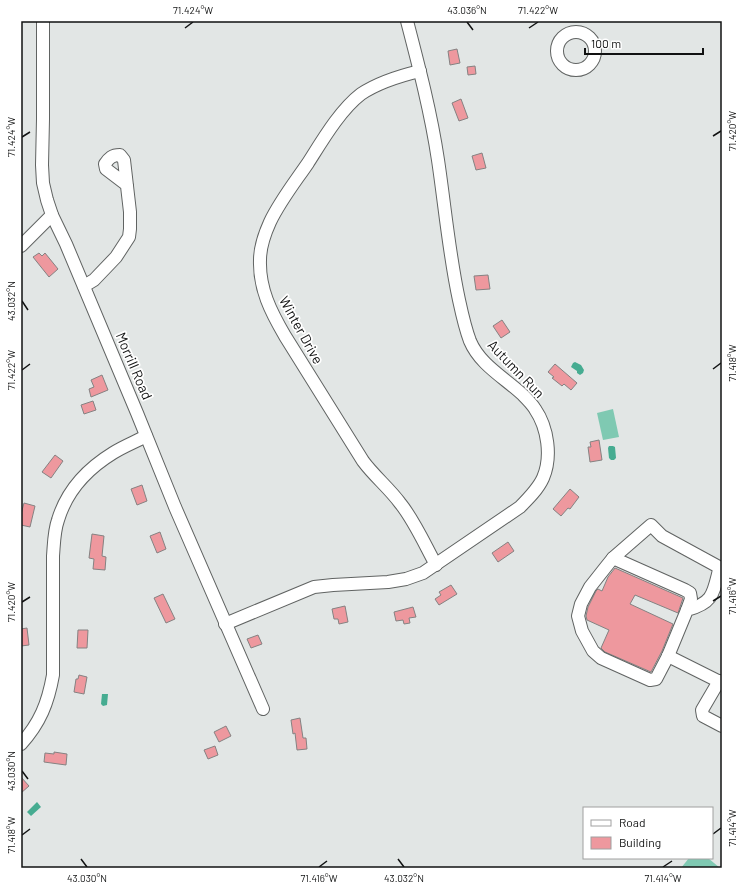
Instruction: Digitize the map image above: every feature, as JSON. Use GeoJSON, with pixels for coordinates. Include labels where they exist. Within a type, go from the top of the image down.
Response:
{"type":"FeatureCollection","features":[{"type":"Feature","properties":{"kind":"street","name":"Morrill Road"},"geometry":{"type":"LineString","coordinates":[[43,21],[42,165],[43,183],[47,200],[175,507],[263,709]]}},
{"type":"Feature","properties":{"kind":"street","name":"Autumn Run"},"geometry":{"type":"LineString","coordinates":[[225,624],[314,587],[333,584],[388,582],[406,579],[423,573],[520,507],[533,494],[543,478],[547,461],[547,443],[543,425],[535,409],[522,395],[481,358],[471,342],[465,324],[448,234],[434,133],[407,21]]}},
{"type":"Feature","properties":{"kind":"street","name":"Winter Drive"},"geometry":{"type":"LineString","coordinates":[[420,71],[394,78],[376,85],[360,95],[335,123],[278,206],[263,240],[260,258],[260,277],[264,295],[285,336],[363,462],[406,511],[436,565]]}},
{"type":"Feature","properties":{"kind":"street"},"geometry":{"type":"LineString","coordinates":[[84,286],[94,280],[116,257],[129,237],[130,212],[127,185]]}},
{"type":"Feature","properties":{"kind":"street"},"geometry":{"type":"LineString","coordinates":[[21,246],[52,215]]}},
{"type":"Feature","properties":{"kind":"street"},"geometry":{"type":"LineString","coordinates":[[21,744],[34,728],[43,711],[49,694],[53,657],[54,538],[62,509],[74,488],[90,469],[115,452],[146,436]]}},
{"type":"Feature","properties":{"kind":"street"},"geometry":{"type":"LineString","coordinates":[[613,558],[685,590],[690,593],[691,599],[668,656],[656,679],[650,680],[601,658],[593,652],[582,630],[578,616],[581,604],[590,587],[613,558],[651,525],[662,536],[717,566],[719,570],[710,597],[705,603],[687,610]]}},
{"type":"Feature","properties":{"kind":"street"},"geometry":{"type":"LineString","coordinates":[[668,656],[720,682],[702,710],[703,716],[722,726]]}},
{"type":"Feature","properties":{"kind":"shaded area"},"geometry":{"type":"Polygon","coordinates":[[[575,362],[581,365],[584,370],[580,375],[571,367],[575,362]]]}},
{"type":"Feature","properties":{"kind":"shaded area"},"geometry":{"type":"Polygon","coordinates":[[[613,409],[619,437],[603,440],[597,413],[613,409]]]}},
{"type":"Feature","properties":{"kind":"shaded area"},"geometry":{"type":"Polygon","coordinates":[[[609,446],[615,447],[616,458],[614,460],[609,458],[609,446]]]}},
{"type":"Feature","properties":{"kind":"shaded area"},"geometry":{"type":"Polygon","coordinates":[[[102,694],[108,694],[107,705],[103,706],[101,704],[102,694]]]}},
{"type":"Feature","properties":{"kind":"shaded area"},"geometry":{"type":"Polygon","coordinates":[[[37,802],[41,807],[31,816],[27,812],[37,802]]]}},
{"type":"Feature","properties":{"kind":"shaded area"},"geometry":{"type":"Polygon","coordinates":[[[688,859],[709,859],[720,868],[681,868],[688,859]]]}},
{"type":"Feature","properties":{"kind":"building"},"geometry":{"type":"Polygon","coordinates":[[[457,49],[460,63],[450,65],[448,51],[457,49]]]}},
{"type":"Feature","properties":{"kind":"building"},"geometry":{"type":"Polygon","coordinates":[[[475,66],[476,74],[468,75],[467,67],[475,66]]]}},
{"type":"Feature","properties":{"kind":"building"},"geometry":{"type":"Polygon","coordinates":[[[461,99],[468,118],[459,121],[452,103],[461,99]]]}},
{"type":"Feature","properties":{"kind":"building"},"geometry":{"type":"Polygon","coordinates":[[[482,153],[486,168],[476,170],[472,156],[482,153]]]}},
{"type":"Feature","properties":{"kind":"building"},"geometry":{"type":"Polygon","coordinates":[[[39,253],[42,256],[45,253],[58,269],[49,277],[33,257],[39,253]]]}},
{"type":"Feature","properties":{"kind":"building"},"geometry":{"type":"Polygon","coordinates":[[[488,275],[490,289],[476,290],[474,276],[488,275]]]}},
{"type":"Feature","properties":{"kind":"building"},"geometry":{"type":"Polygon","coordinates":[[[502,320],[510,332],[501,338],[493,326],[502,320]]]}},
{"type":"Feature","properties":{"kind":"building"},"geometry":{"type":"Polygon","coordinates":[[[555,364],[577,383],[571,390],[564,384],[562,386],[552,378],[554,377],[548,372],[555,364]]]}},
{"type":"Feature","properties":{"kind":"building"},"geometry":{"type":"Polygon","coordinates":[[[102,375],[108,390],[91,397],[89,389],[94,387],[91,380],[102,375]]]}},
{"type":"Feature","properties":{"kind":"building"},"geometry":{"type":"Polygon","coordinates":[[[93,401],[96,410],[84,414],[81,405],[93,401]]]}},
{"type":"Feature","properties":{"kind":"building"},"geometry":{"type":"Polygon","coordinates":[[[599,440],[602,460],[590,462],[588,447],[591,447],[590,442],[599,440]]]}},
{"type":"Feature","properties":{"kind":"building"},"geometry":{"type":"Polygon","coordinates":[[[55,455],[63,461],[51,478],[42,472],[55,455]]]}},
{"type":"Feature","properties":{"kind":"building"},"geometry":{"type":"Polygon","coordinates":[[[142,485],[147,501],[137,505],[131,489],[142,485]]]}},
{"type":"Feature","properties":{"kind":"building"},"geometry":{"type":"Polygon","coordinates":[[[570,489],[579,497],[570,509],[568,508],[561,516],[553,509],[570,489]]]}},
{"type":"Feature","properties":{"kind":"building"},"geometry":{"type":"Polygon","coordinates":[[[24,503],[35,506],[30,527],[21,525],[21,514],[24,503]]]}},
{"type":"Feature","properties":{"kind":"building"},"geometry":{"type":"Polygon","coordinates":[[[160,532],[166,549],[157,553],[150,536],[160,532]]]}},
{"type":"Feature","properties":{"kind":"building"},"geometry":{"type":"Polygon","coordinates":[[[92,534],[104,536],[102,556],[106,557],[105,570],[93,569],[94,559],[89,558],[92,534]]]}},
{"type":"Feature","properties":{"kind":"building"},"geometry":{"type":"Polygon","coordinates":[[[508,542],[514,551],[498,562],[492,553],[508,542]]]}},
{"type":"Feature","properties":{"kind":"building"},"geometry":{"type":"Polygon","coordinates":[[[615,568],[683,598],[678,613],[635,595],[630,604],[673,624],[662,651],[651,672],[605,652],[601,648],[609,630],[587,620],[586,616],[588,607],[596,591],[598,589],[602,591],[608,577],[615,568]]]}},
{"type":"Feature","properties":{"kind":"building"},"geometry":{"type":"Polygon","coordinates":[[[451,585],[457,594],[439,605],[435,599],[441,595],[439,592],[451,585]]]}},
{"type":"Feature","properties":{"kind":"building"},"geometry":{"type":"Polygon","coordinates":[[[163,594],[175,619],[166,623],[154,598],[163,594]]]}},
{"type":"Feature","properties":{"kind":"building"},"geometry":{"type":"Polygon","coordinates":[[[345,606],[348,622],[339,624],[338,619],[334,619],[332,609],[345,606]]]}},
{"type":"Feature","properties":{"kind":"building"},"geometry":{"type":"Polygon","coordinates":[[[413,607],[416,617],[409,618],[410,623],[404,624],[403,620],[396,621],[394,612],[413,607]]]}},
{"type":"Feature","properties":{"kind":"building"},"geometry":{"type":"Polygon","coordinates":[[[27,628],[29,645],[21,646],[21,629],[27,628]]]}},
{"type":"Feature","properties":{"kind":"building"},"geometry":{"type":"Polygon","coordinates":[[[78,630],[88,630],[87,648],[77,648],[78,630]]]}},
{"type":"Feature","properties":{"kind":"building"},"geometry":{"type":"Polygon","coordinates":[[[258,635],[262,644],[251,648],[247,639],[258,635]]]}},
{"type":"Feature","properties":{"kind":"building"},"geometry":{"type":"Polygon","coordinates":[[[79,675],[87,677],[84,694],[74,692],[76,679],[78,679],[79,675]]]}},
{"type":"Feature","properties":{"kind":"building"},"geometry":{"type":"Polygon","coordinates":[[[300,718],[303,738],[306,738],[307,749],[297,750],[295,733],[293,734],[291,720],[300,718]]]}},
{"type":"Feature","properties":{"kind":"building"},"geometry":{"type":"Polygon","coordinates":[[[226,726],[231,736],[219,742],[214,732],[226,726]]]}},
{"type":"Feature","properties":{"kind":"building"},"geometry":{"type":"Polygon","coordinates":[[[215,746],[218,755],[208,759],[204,750],[215,746]]]}},
{"type":"Feature","properties":{"kind":"building"},"geometry":{"type":"Polygon","coordinates":[[[54,752],[67,754],[66,765],[44,762],[45,753],[54,754],[54,752]]]}},
{"type":"Feature","properties":{"kind":"building"},"geometry":{"type":"Polygon","coordinates":[[[21,777],[29,786],[21,793],[21,777]]]}}]}
